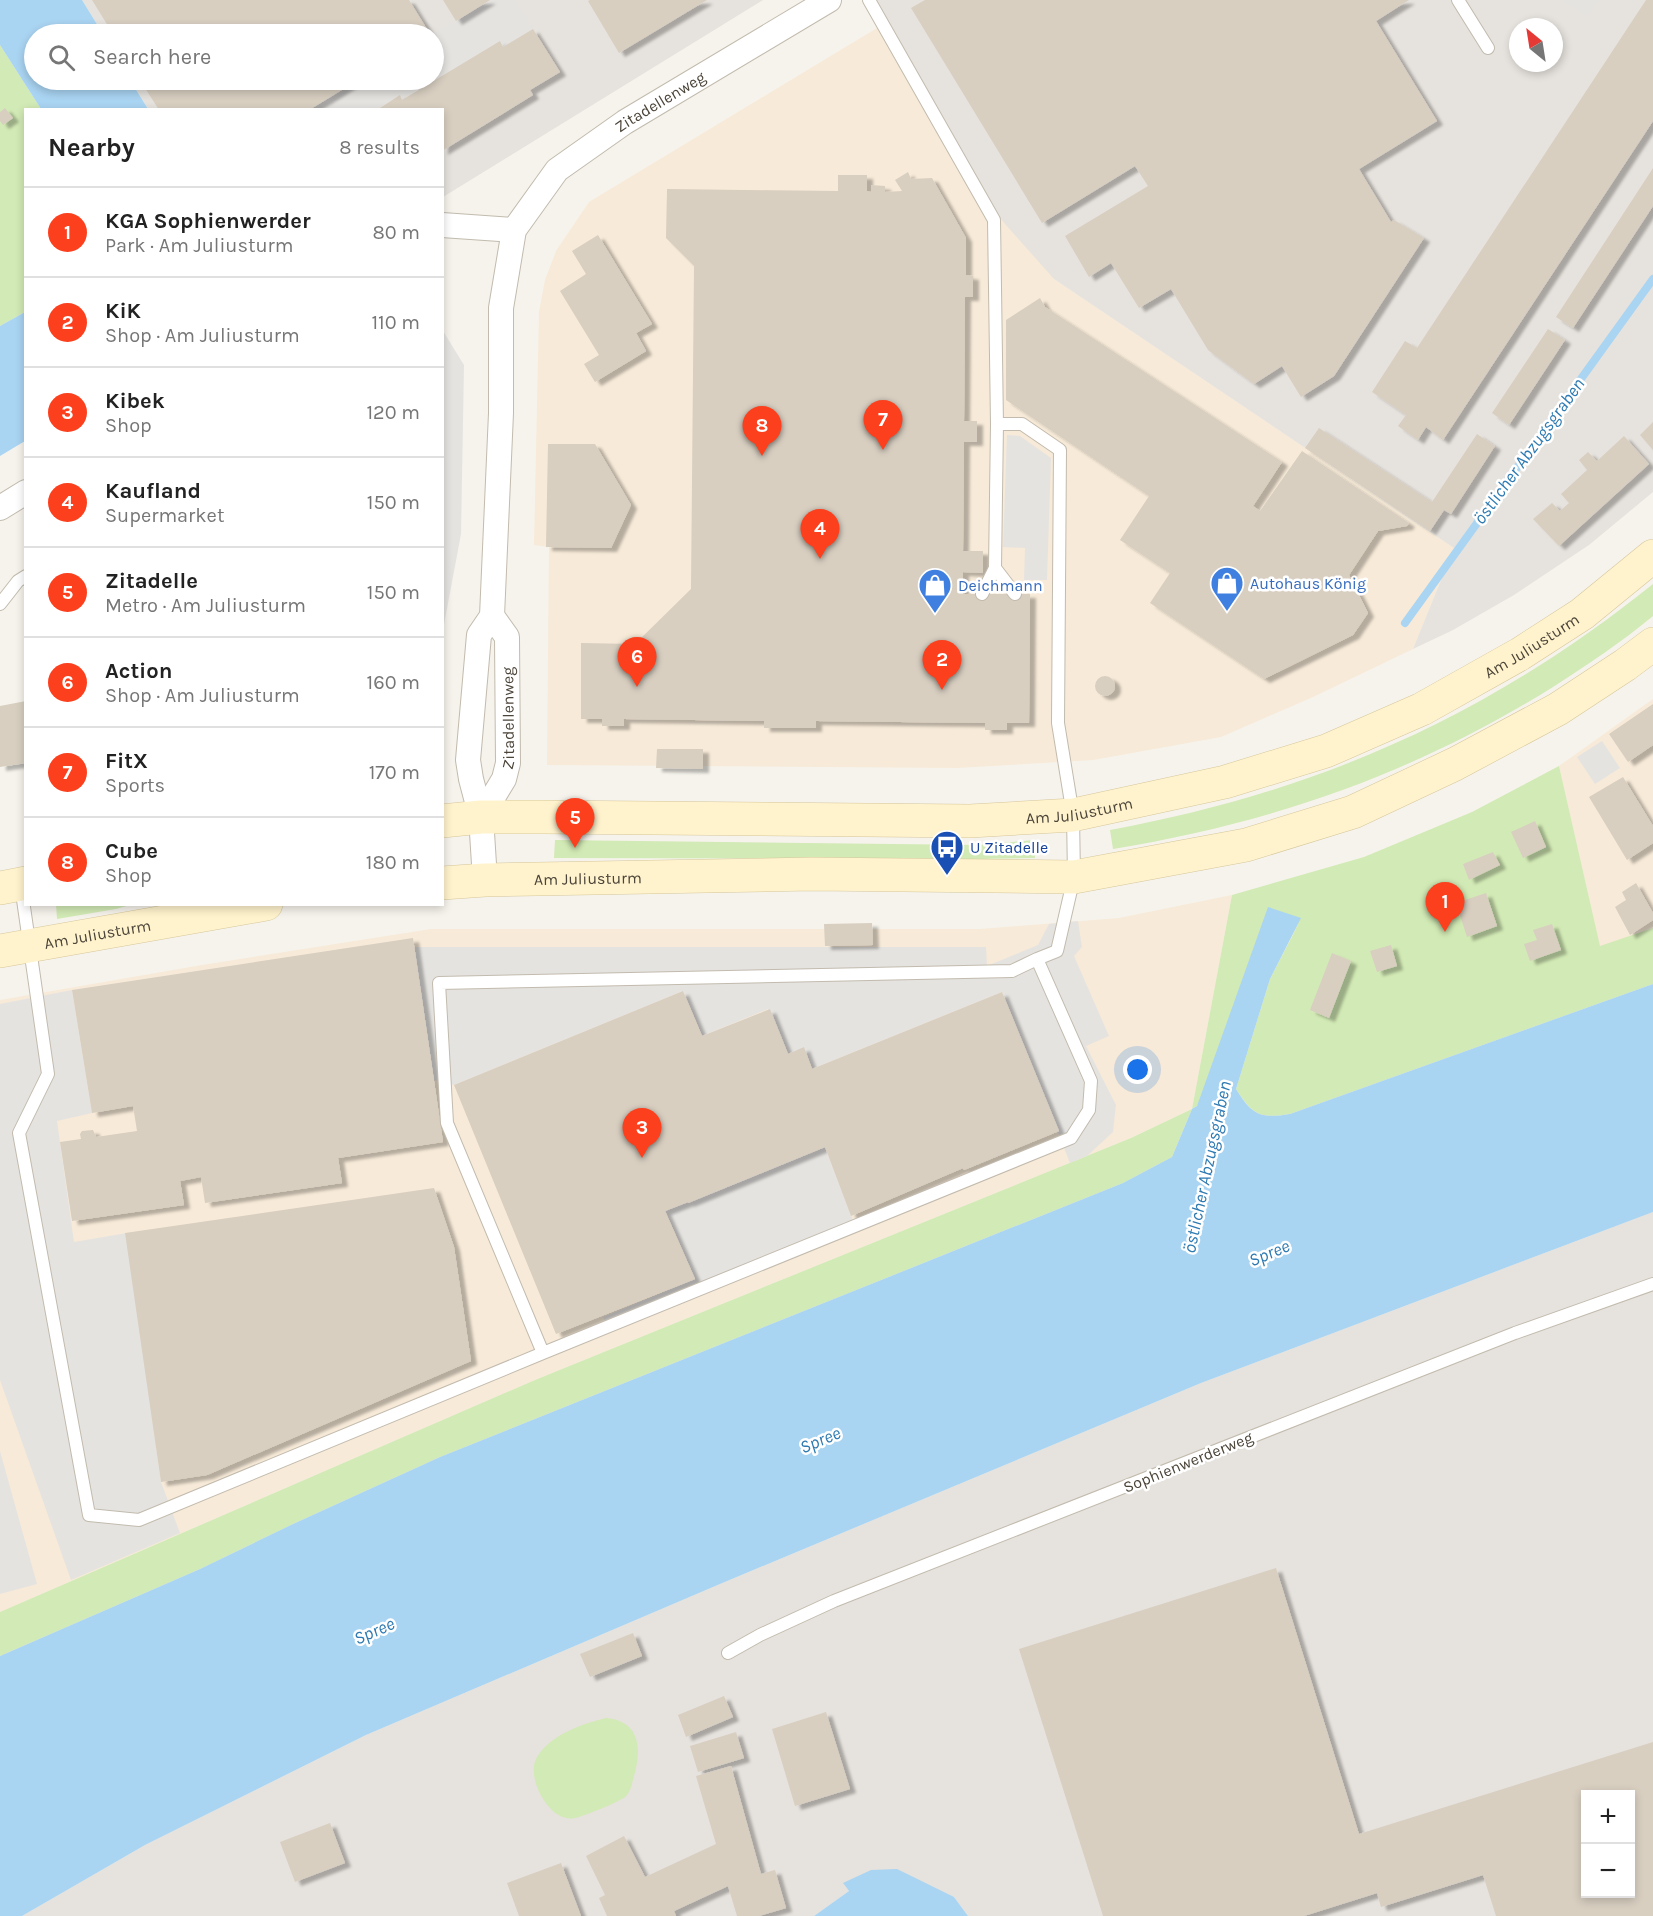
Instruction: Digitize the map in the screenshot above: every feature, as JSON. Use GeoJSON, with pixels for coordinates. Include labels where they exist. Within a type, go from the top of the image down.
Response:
{"type":"FeatureCollection","features":[{"type":"Feature","properties":{"kind":"main road","name":"Am Juliusturm"},"geometry":{"type":"LineString","coordinates":[[444,821],[481,817],[970,821],[1073,815],[1225,782],[1326,751],[1422,709],[1520,654],[1582,614],[1653,555]]}},
{"type":"Feature","properties":{"kind":"main road","name":"Am Juliusturm"},"geometry":{"type":"LineString","coordinates":[[444,883],[485,880],[812,874],[1074,877],[1246,845],[1353,812],[1455,764],[1558,709],[1653,644]]}},
{"type":"Feature","properties":{"kind":"main road","name":"Am Juliusturm"},"geometry":{"type":"LineString","coordinates":[[15,949],[255,906]]}},
{"type":"Feature","properties":{"kind":"street","name":"Zitadellenweg"},"geometry":{"type":"LineString","coordinates":[[485,880],[481,817],[468,760],[479,634],[492,616],[501,424],[501,308],[514,230],[557,170],[625,122],[830,0]]}},
{"type":"Feature","properties":{"kind":"street"},"geometry":{"type":"LineString","coordinates":[[444,225],[514,230]]}},
{"type":"Feature","properties":{"kind":"street"},"geometry":{"type":"LineString","coordinates":[[0,508],[24,493]]}},
{"type":"Feature","properties":{"kind":"street","name":"Zitadellenweg"},"geometry":{"type":"LineString","coordinates":[[481,817],[504,779],[508,763],[507,637],[492,616]]}},
{"type":"Feature","properties":{"kind":"lane"},"geometry":{"type":"LineString","coordinates":[[869,0],[994,220],[997,424],[995,568],[982,594]]}},
{"type":"Feature","properties":{"kind":"lane"},"geometry":{"type":"LineString","coordinates":[[1458,0],[1488,48]]}},
{"type":"Feature","properties":{"kind":"lane"},"geometry":{"type":"LineString","coordinates":[[543,1353],[447,1123],[439,983],[1012,971],[1057,951],[1074,877],[1073,815],[1058,723],[1060,450],[1022,424],[997,424]]}},
{"type":"Feature","properties":{"kind":"lane"},"geometry":{"type":"LineString","coordinates":[[995,568],[1016,594]]}},
{"type":"Feature","properties":{"kind":"lane"},"geometry":{"type":"LineString","coordinates":[[0,604],[18,581],[24,577]]}},
{"type":"Feature","properties":{"kind":"lane"},"geometry":{"type":"LineString","coordinates":[[15,885],[15,949],[48,1074],[19,1133],[89,1515],[139,1520],[1071,1138],[1089,1110],[1090,1081],[1037,959]]}},
{"type":"Feature","properties":{"kind":"lane","name":"Sophienwerderweg"},"geometry":{"type":"LineString","coordinates":[[728,1653],[760,1635],[856,1593],[1515,1333],[1653,1284]]}},
{"type":"Feature","properties":{"kind":"shaded area"},"geometry":{"type":"Polygon","coordinates":[[[82,0],[763,0],[444,196],[444,108],[147,108],[136,90],[444,90],[444,24],[97,24],[82,0]]]}},
{"type":"Feature","properties":{"kind":"shaded area"},"geometry":{"type":"Polygon","coordinates":[[[490,0],[516,0],[533,29],[503,47],[500,42],[444,75],[444,27],[490,0]]]}},
{"type":"Feature","properties":{"kind":"shaded area"},"geometry":{"type":"Polygon","coordinates":[[[875,0],[1653,0],[1653,492],[1589,545],[1514,595],[1453,630],[1413,649],[1454,548],[1054,279],[999,217],[875,0]]]}},
{"type":"Feature","properties":{"kind":"shaded area"},"geometry":{"type":"Polygon","coordinates":[[[1561,0],[1599,0],[1588,17],[1561,0]]]}},
{"type":"Feature","properties":{"kind":"shaded area"},"geometry":{"type":"Polygon","coordinates":[[[887,22],[1054,279],[1454,548],[1413,649],[1313,697],[1221,737],[1093,760],[957,768],[547,765],[549,547],[534,545],[539,312],[545,280],[556,251],[589,202],[887,22]]]}},
{"type":"Feature","properties":{"kind":"shaded area"},"geometry":{"type":"Polygon","coordinates":[[[342,90],[419,90],[402,100],[399,96],[379,108],[312,108],[342,90]]]}},
{"type":"Feature","properties":{"kind":"shaded area"},"geometry":{"type":"Polygon","coordinates":[[[444,333],[464,365],[461,534],[444,625],[444,333]]]}},
{"type":"Feature","properties":{"kind":"shaded area"},"geometry":{"type":"Polygon","coordinates":[[[1007,435],[1020,436],[1051,458],[1047,580],[1024,580],[1025,548],[1003,547],[1007,435]]]}},
{"type":"Feature","properties":{"kind":"shaded area"},"geometry":{"type":"Polygon","coordinates":[[[1653,699],[1653,928],[1600,947],[1559,766],[1653,699]]]}},
{"type":"Feature","properties":{"kind":"shaded area"},"geometry":{"type":"Polygon","coordinates":[[[1602,741],[1620,768],[1595,784],[1577,757],[1602,741]]]}},
{"type":"Feature","properties":{"kind":"shaded area"},"geometry":{"type":"Polygon","coordinates":[[[1232,895],[1192,1109],[1131,1138],[535,1380],[0,1612],[0,1000],[431,929],[980,929],[1119,918],[1232,895]]]}},
{"type":"Feature","properties":{"kind":"shaded area"},"geometry":{"type":"Polygon","coordinates":[[[1078,921],[1082,947],[1074,956],[1109,1036],[1086,1046],[1116,1105],[1113,1132],[1087,1156],[1070,1163],[1002,992],[812,1069],[804,1048],[788,1054],[768,1009],[702,1036],[683,991],[454,1085],[434,1080],[414,947],[986,947],[987,966],[1038,945],[1049,924],[1078,921]]]}},
{"type":"Feature","properties":{"kind":"shaded area"},"geometry":{"type":"Polygon","coordinates":[[[72,990],[92,1113],[57,1121],[74,1242],[127,1233],[161,1482],[180,1533],[71,1580],[0,1380],[0,1004],[72,990]]]}},
{"type":"Feature","properties":{"kind":"shaded area"},"geometry":{"type":"Polygon","coordinates":[[[825,1147],[854,1223],[606,1325],[603,1317],[695,1279],[665,1211],[825,1147]]]}},
{"type":"Feature","properties":{"kind":"shaded area"},"geometry":{"type":"Polygon","coordinates":[[[1653,1212],[1653,1916],[968,1916],[954,1897],[844,1884],[849,1891],[814,1916],[22,1916],[145,1845],[366,1735],[1201,1383],[1653,1212]]]}},
{"type":"Feature","properties":{"kind":"shaded area"},"geometry":{"type":"Polygon","coordinates":[[[0,1451],[37,1584],[0,1594],[0,1451]]]}},
{"type":"Feature","properties":{"kind":"green space"},"geometry":{"type":"Polygon","coordinates":[[[0,45],[24,82],[24,90],[29,90],[40,108],[24,108],[24,313],[0,326],[0,45]]]}},
{"type":"Feature","properties":{"kind":"green space"},"geometry":{"type":"Polygon","coordinates":[[[1653,584],[1653,616],[1641,626],[1553,687],[1501,718],[1448,745],[1395,769],[1286,809],[1230,825],[1113,849],[1110,830],[1186,814],[1259,794],[1330,770],[1398,742],[1464,710],[1528,673],[1591,631],[1653,584]]]}},
{"type":"Feature","properties":{"kind":"green space"},"geometry":{"type":"Polygon","coordinates":[[[1559,766],[1600,946],[1653,928],[1653,984],[1290,1114],[1264,1115],[1252,1110],[1236,1089],[1270,979],[1301,919],[1197,1106],[1192,1109],[1232,895],[1364,857],[1472,812],[1559,766]]]}},
{"type":"Feature","properties":{"kind":"green space"},"geometry":{"type":"Polygon","coordinates":[[[555,840],[979,845],[1034,840],[1035,858],[554,858],[555,840]]]}},
{"type":"Feature","properties":{"kind":"green space"},"geometry":{"type":"Polygon","coordinates":[[[56,906],[126,906],[116,909],[57,919],[56,906]]]}},
{"type":"Feature","properties":{"kind":"green space"},"geometry":{"type":"Polygon","coordinates":[[[1192,1109],[1172,1157],[1123,1183],[440,1457],[200,1569],[0,1656],[0,1612],[535,1380],[1131,1138],[1192,1109]]]}},
{"type":"Feature","properties":{"kind":"green space"},"geometry":{"type":"Polygon","coordinates":[[[606,1718],[626,1724],[636,1738],[638,1756],[629,1793],[616,1802],[579,1817],[566,1818],[557,1814],[542,1798],[537,1788],[534,1777],[536,1759],[549,1743],[558,1737],[577,1727],[606,1718]]]}},
{"type":"Feature","properties":{"kind":"water"},"geometry":{"type":"Polygon","coordinates":[[[0,0],[82,0],[97,24],[24,24],[24,82],[0,45],[0,0]]]}},
{"type":"Feature","properties":{"kind":"water"},"geometry":{"type":"Polygon","coordinates":[[[29,90],[136,90],[147,108],[40,108],[29,90]]]}},
{"type":"Feature","properties":{"kind":"water"},"geometry":{"type":"Polygon","coordinates":[[[24,313],[24,442],[0,456],[0,326],[24,313]]]}},
{"type":"Feature","properties":{"kind":"water","name":"Spree"},"geometry":{"type":"Polygon","coordinates":[[[1268,907],[1301,918],[1270,979],[1236,1089],[1252,1110],[1264,1115],[1290,1114],[1653,984],[1653,1212],[1201,1383],[720,1584],[366,1735],[145,1845],[22,1916],[0,1916],[0,1656],[200,1569],[440,1457],[1123,1183],[1172,1157],[1192,1109],[1197,1106],[1268,907]]]}},
{"type":"Feature","properties":{"kind":"water"},"geometry":{"type":"Polygon","coordinates":[[[897,1869],[954,1897],[968,1916],[814,1916],[849,1891],[843,1883],[871,1870],[897,1869]]]}},
{"type":"Feature","properties":{"kind":"building"},"geometry":{"type":"Polygon","coordinates":[[[92,0],[409,0],[424,24],[107,24],[92,0]]]}},
{"type":"Feature","properties":{"kind":"building"},"geometry":{"type":"Polygon","coordinates":[[[443,0],[490,0],[456,21],[443,0]]]}},
{"type":"Feature","properties":{"kind":"building"},"geometry":{"type":"Polygon","coordinates":[[[707,0],[619,53],[588,1],[707,0]]]}},
{"type":"Feature","properties":{"kind":"building"},"geometry":{"type":"Polygon","coordinates":[[[925,0],[1409,0],[1376,21],[1437,121],[1359,169],[1391,222],[1394,220],[1424,238],[1334,376],[1301,397],[1282,366],[1254,384],[1208,350],[1171,289],[1139,308],[1111,263],[1089,277],[1065,236],[1148,186],[1135,166],[1042,223],[911,8],[925,0]]]}},
{"type":"Feature","properties":{"kind":"building"},"geometry":{"type":"Polygon","coordinates":[[[1646,0],[1653,0],[1653,121],[1443,440],[1426,427],[1418,440],[1398,426],[1406,415],[1372,392],[1405,341],[1417,348],[1646,0]]]}},
{"type":"Feature","properties":{"kind":"building"},"geometry":{"type":"Polygon","coordinates":[[[533,29],[560,72],[530,90],[533,95],[444,150],[444,108],[380,108],[400,95],[402,100],[419,90],[444,90],[444,75],[500,41],[503,47],[533,29]]]}},
{"type":"Feature","properties":{"kind":"building"},"geometry":{"type":"Polygon","coordinates":[[[146,90],[342,90],[312,108],[158,108],[146,90]]]}},
{"type":"Feature","properties":{"kind":"building"},"geometry":{"type":"Polygon","coordinates":[[[5,108],[13,118],[3,125],[0,121],[0,112],[5,108]]]}},
{"type":"Feature","properties":{"kind":"building"},"geometry":{"type":"Polygon","coordinates":[[[1653,168],[1653,206],[1573,328],[1556,317],[1653,168]]]}},
{"type":"Feature","properties":{"kind":"building"},"geometry":{"type":"Polygon","coordinates":[[[908,172],[911,179],[932,178],[966,238],[966,275],[973,276],[973,297],[965,297],[964,421],[977,421],[977,442],[964,442],[963,551],[983,551],[983,573],[963,572],[963,594],[1030,594],[1029,723],[1007,723],[1007,730],[985,730],[985,723],[816,721],[816,728],[764,728],[764,721],[624,719],[624,726],[602,726],[602,719],[581,719],[581,643],[635,644],[691,589],[694,266],[666,238],[667,189],[838,191],[838,175],[867,175],[867,191],[871,192],[871,185],[885,186],[885,192],[902,191],[895,180],[908,172]]]}},
{"type":"Feature","properties":{"kind":"building"},"geometry":{"type":"Polygon","coordinates":[[[598,235],[652,324],[636,333],[646,351],[595,382],[584,364],[599,355],[560,291],[586,274],[572,251],[598,235]]]}},
{"type":"Feature","properties":{"kind":"building"},"geometry":{"type":"Polygon","coordinates":[[[1040,298],[1045,307],[1282,462],[1253,506],[1260,511],[1302,451],[1409,523],[1407,526],[1378,531],[1349,575],[1368,613],[1353,635],[1264,679],[1150,603],[1170,573],[1120,540],[1149,496],[1006,400],[1006,320],[1040,298]]]}},
{"type":"Feature","properties":{"kind":"building"},"geometry":{"type":"Polygon","coordinates":[[[1548,329],[1565,340],[1509,425],[1492,413],[1548,329]]]}},
{"type":"Feature","properties":{"kind":"building"},"geometry":{"type":"Polygon","coordinates":[[[1653,422],[1653,450],[1640,435],[1653,422]]]}},
{"type":"Feature","properties":{"kind":"building"},"geometry":{"type":"Polygon","coordinates":[[[1319,428],[1432,502],[1477,434],[1495,446],[1451,514],[1444,510],[1430,531],[1305,448],[1319,428]]]}},
{"type":"Feature","properties":{"kind":"building"},"geometry":{"type":"Polygon","coordinates":[[[1624,436],[1649,464],[1559,546],[1533,519],[1552,503],[1560,511],[1569,503],[1561,494],[1587,470],[1579,460],[1588,452],[1597,461],[1624,436]]]}},
{"type":"Feature","properties":{"kind":"building"},"geometry":{"type":"Polygon","coordinates":[[[548,444],[595,444],[631,505],[611,548],[546,547],[548,444]]]}},
{"type":"Feature","properties":{"kind":"building"},"geometry":{"type":"Polygon","coordinates":[[[1105,676],[1112,679],[1115,686],[1112,693],[1105,696],[1098,693],[1095,686],[1098,679],[1105,676]]]}},
{"type":"Feature","properties":{"kind":"building"},"geometry":{"type":"Polygon","coordinates":[[[24,701],[24,763],[0,767],[0,706],[24,701]]]}},
{"type":"Feature","properties":{"kind":"building"},"geometry":{"type":"Polygon","coordinates":[[[1653,704],[1653,745],[1628,762],[1609,734],[1653,704]]]}},
{"type":"Feature","properties":{"kind":"building"},"geometry":{"type":"Polygon","coordinates":[[[657,749],[703,749],[703,769],[656,768],[657,749]]]}},
{"type":"Feature","properties":{"kind":"building"},"geometry":{"type":"Polygon","coordinates":[[[1623,777],[1653,826],[1653,843],[1627,860],[1589,797],[1623,777]]]}},
{"type":"Feature","properties":{"kind":"building"},"geometry":{"type":"Polygon","coordinates":[[[1535,821],[1546,847],[1523,858],[1511,832],[1535,821]]]}},
{"type":"Feature","properties":{"kind":"building"},"geometry":{"type":"Polygon","coordinates":[[[1493,852],[1500,865],[1469,880],[1463,864],[1493,852]]]}},
{"type":"Feature","properties":{"kind":"building"},"geometry":{"type":"Polygon","coordinates":[[[1636,883],[1653,913],[1653,920],[1630,935],[1615,907],[1626,900],[1622,892],[1636,883]]]}},
{"type":"Feature","properties":{"kind":"building"},"geometry":{"type":"Polygon","coordinates":[[[1486,893],[1497,926],[1467,937],[1456,903],[1486,893]]]}},
{"type":"Feature","properties":{"kind":"building"},"geometry":{"type":"Polygon","coordinates":[[[872,923],[873,945],[825,946],[824,924],[872,923]]]}},
{"type":"Feature","properties":{"kind":"building"},"geometry":{"type":"Polygon","coordinates":[[[1552,924],[1561,950],[1530,961],[1524,944],[1537,940],[1533,930],[1552,924]]]}},
{"type":"Feature","properties":{"kind":"building"},"geometry":{"type":"Polygon","coordinates":[[[413,938],[443,1142],[338,1158],[342,1183],[205,1203],[201,1177],[180,1181],[184,1205],[72,1221],[60,1142],[81,1139],[82,1131],[93,1130],[96,1137],[137,1131],[133,1106],[92,1113],[72,990],[413,938]]]}},
{"type":"Feature","properties":{"kind":"building"},"geometry":{"type":"Polygon","coordinates":[[[1391,945],[1397,966],[1377,972],[1370,951],[1391,945]]]}},
{"type":"Feature","properties":{"kind":"building"},"geometry":{"type":"Polygon","coordinates":[[[1332,953],[1351,961],[1329,1018],[1310,1010],[1332,953]]]}},
{"type":"Feature","properties":{"kind":"building"},"geometry":{"type":"Polygon","coordinates":[[[683,991],[702,1036],[770,1009],[788,1054],[804,1047],[812,1069],[1002,992],[1059,1131],[964,1170],[963,1168],[851,1216],[825,1147],[665,1211],[695,1279],[556,1334],[454,1085],[683,991]]]}},
{"type":"Feature","properties":{"kind":"building"},"geometry":{"type":"Polygon","coordinates":[[[434,1188],[454,1247],[471,1361],[207,1475],[161,1482],[125,1233],[434,1188]]]}},
{"type":"Feature","properties":{"kind":"building"},"geometry":{"type":"Polygon","coordinates":[[[1276,1568],[1359,1834],[1653,1742],[1653,1916],[1496,1916],[1483,1875],[1381,1907],[1377,1893],[1304,1916],[1103,1916],[1019,1649],[1276,1568]]]}},
{"type":"Feature","properties":{"kind":"building"},"geometry":{"type":"Polygon","coordinates":[[[633,1633],[642,1656],[590,1677],[580,1654],[633,1633]]]}},
{"type":"Feature","properties":{"kind":"building"},"geometry":{"type":"Polygon","coordinates":[[[724,1696],[733,1717],[686,1737],[678,1715],[724,1696]]]}},
{"type":"Feature","properties":{"kind":"building"},"geometry":{"type":"Polygon","coordinates":[[[826,1712],[850,1789],[795,1806],[772,1729],[826,1712]]]}},
{"type":"Feature","properties":{"kind":"building"},"geometry":{"type":"Polygon","coordinates":[[[736,1732],[744,1758],[698,1772],[690,1746],[736,1732]]]}},
{"type":"Feature","properties":{"kind":"building"},"geometry":{"type":"Polygon","coordinates":[[[731,1766],[761,1874],[775,1870],[786,1908],[759,1916],[737,1916],[728,1886],[674,1911],[676,1916],[607,1916],[599,1898],[605,1895],[586,1856],[624,1836],[645,1877],[716,1844],[696,1776],[731,1766]]]}},
{"type":"Feature","properties":{"kind":"building"},"geometry":{"type":"Polygon","coordinates":[[[330,1823],[345,1863],[295,1882],[280,1842],[330,1823]]]}},
{"type":"Feature","properties":{"kind":"building"},"geometry":{"type":"Polygon","coordinates":[[[561,1863],[581,1916],[519,1916],[507,1883],[561,1863]]]}},
{"type":"Feature","properties":{"kind":"waterway","name":"östlicher Abzugsgraben"},"geometry":{"type":"LineString","coordinates":[[1405,623],[1653,279]]}},
{"type":"Feature","properties":{"kind":"place","name":"FitX"},"geometry":{"type":"Point","coordinates":[883,450]}},
{"type":"Feature","properties":{"kind":"place","name":"Cube"},"geometry":{"type":"Point","coordinates":[762,456]}},
{"type":"Feature","properties":{"kind":"place","name":"Kaufland"},"geometry":{"type":"Point","coordinates":[820,559]}},
{"type":"Feature","properties":{"kind":"place","name":"Autohaus König"},"geometry":{"type":"Point","coordinates":[1227,612]}},
{"type":"Feature","properties":{"kind":"place","name":"Deichmann"},"geometry":{"type":"Point","coordinates":[935,614]}},
{"type":"Feature","properties":{"kind":"place","name":"Action"},"geometry":{"type":"Point","coordinates":[637,687]}},
{"type":"Feature","properties":{"kind":"place","name":"KiK"},"geometry":{"type":"Point","coordinates":[942,690]}},
{"type":"Feature","properties":{"kind":"place","name":"Zitadelle"},"geometry":{"type":"Point","coordinates":[575,848]}},
{"type":"Feature","properties":{"kind":"place","name":"U Zitadelle"},"geometry":{"type":"Point","coordinates":[947,876]}},
{"type":"Feature","properties":{"kind":"place","name":"KGA Sophienwerder"},"geometry":{"type":"Point","coordinates":[1445,932]}},
{"type":"Feature","properties":{"kind":"place","name":"Kibek"},"geometry":{"type":"Point","coordinates":[642,1158]}}]}
